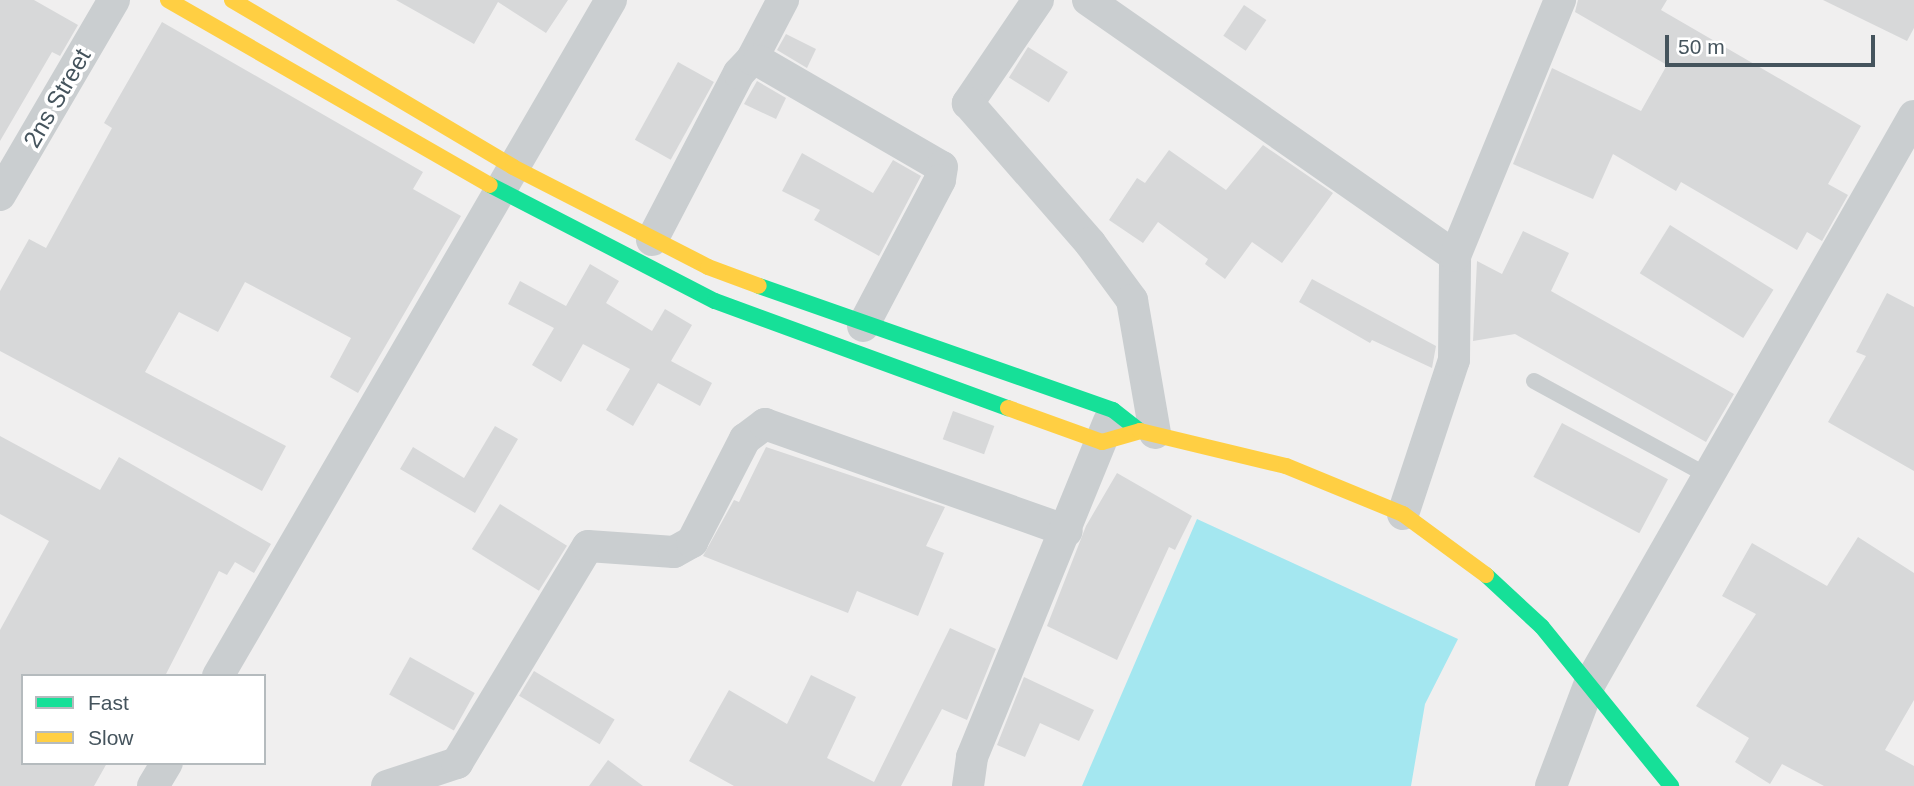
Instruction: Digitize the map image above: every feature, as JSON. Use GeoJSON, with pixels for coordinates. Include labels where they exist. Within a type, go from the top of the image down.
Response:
{"type":"FeatureCollection","features":[{"type":"Feature","properties":{"kind":"main road"},"geometry":{"type":"LineString","coordinates":[[168,0],[506,179],[715,301],[1102,442],[1148,432]]}},
{"type":"Feature","properties":{"kind":"main road"},"geometry":{"type":"LineString","coordinates":[[232,0],[506,179],[652,240],[708,267],[863,326],[1112,410],[1148,432],[1286,466],[1403,514],[1476,566],[1542,627],[1671,786]]}},
{"type":"Feature","properties":{"kind":"street","name":"2ns Street"},"geometry":{"type":"LineString","coordinates":[[0,195],[114,0]]}},
{"type":"Feature","properties":{"kind":"street"},"geometry":{"type":"LineString","coordinates":[[219,674],[611,0]]}},
{"type":"Feature","properties":{"kind":"street"},"geometry":{"type":"LineString","coordinates":[[652,240],[739,73],[752,59],[783,0]]}},
{"type":"Feature","properties":{"kind":"street"},"geometry":{"type":"LineString","coordinates":[[1038,0],[968,103],[1090,243],[1132,300],[1148,432]]}},
{"type":"Feature","properties":{"kind":"street"},"geometry":{"type":"LineString","coordinates":[[1088,0],[1455,256]]}},
{"type":"Feature","properties":{"kind":"street"},"geometry":{"type":"LineString","coordinates":[[1403,514],[1454,360],[1455,256],[1560,0]]}},
{"type":"Feature","properties":{"kind":"street"},"geometry":{"type":"LineString","coordinates":[[752,59],[942,167],[940,180],[863,326]]}},
{"type":"Feature","properties":{"kind":"street"},"geometry":{"type":"LineString","coordinates":[[1551,786],[1590,683],[1914,116]]}},
{"type":"Feature","properties":{"kind":"street"},"geometry":{"type":"LineString","coordinates":[[968,786],[972,757],[1067,531],[1112,410]]}},
{"type":"Feature","properties":{"kind":"street"},"geometry":{"type":"LineString","coordinates":[[387,786],[457,763],[588,546],[674,552],[692,542],[745,439],[765,424],[1067,531]]}},
{"type":"Feature","properties":{"kind":"street"},"geometry":{"type":"LineString","coordinates":[[153,786],[166,765]]}},
{"type":"Feature","properties":{"kind":"lane"},"geometry":{"type":"LineString","coordinates":[[1534,381],[1708,476]]}},
{"type":"Feature","properties":{"kind":"water"},"geometry":{"type":"Polygon","coordinates":[[[1197,519],[1458,639],[1425,704],[1411,786],[1082,786],[1197,519]]]}},
{"type":"Feature","properties":{"kind":"building"},"geometry":{"type":"Polygon","coordinates":[[[0,0],[34,0],[78,25],[60,56],[52,52],[0,141],[0,0]]]}},
{"type":"Feature","properties":{"kind":"building"},"geometry":{"type":"Polygon","coordinates":[[[396,0],[568,0],[546,33],[498,2],[474,44],[396,0]]]}},
{"type":"Feature","properties":{"kind":"building"},"geometry":{"type":"Polygon","coordinates":[[[1578,0],[1667,0],[1661,10],[1861,126],[1828,184],[1848,195],[1822,241],[1807,232],[1797,250],[1681,182],[1676,191],[1613,154],[1593,199],[1513,164],[1552,68],[1641,111],[1667,65],[1575,12],[1578,0]]]}},
{"type":"Feature","properties":{"kind":"building"},"geometry":{"type":"Polygon","coordinates":[[[1823,0],[1914,0],[1914,28],[1907,41],[1823,0]]]}},
{"type":"Feature","properties":{"kind":"building"},"geometry":{"type":"Polygon","coordinates":[[[1244,5],[1266,20],[1246,51],[1223,36],[1244,5]]]}},
{"type":"Feature","properties":{"kind":"building"},"geometry":{"type":"Polygon","coordinates":[[[162,22],[423,172],[413,189],[461,216],[358,393],[330,377],[351,338],[245,282],[218,332],[179,312],[145,372],[286,446],[262,491],[0,351],[0,291],[29,239],[46,248],[112,128],[104,123],[162,22]]]}},
{"type":"Feature","properties":{"kind":"building"},"geometry":{"type":"Polygon","coordinates":[[[786,34],[816,49],[807,68],[777,50],[786,34]]]}},
{"type":"Feature","properties":{"kind":"building"},"geometry":{"type":"Polygon","coordinates":[[[1028,47],[1068,72],[1049,102],[1009,78],[1028,47]]]}},
{"type":"Feature","properties":{"kind":"building"},"geometry":{"type":"Polygon","coordinates":[[[678,62],[714,82],[671,160],[635,140],[678,62]]]}},
{"type":"Feature","properties":{"kind":"building"},"geometry":{"type":"Polygon","coordinates":[[[757,81],[786,98],[776,119],[744,104],[757,81]]]}},
{"type":"Feature","properties":{"kind":"building"},"geometry":{"type":"Polygon","coordinates":[[[1263,145],[1333,193],[1282,263],[1252,242],[1225,279],[1205,264],[1208,259],[1158,222],[1143,243],[1109,220],[1137,178],[1145,183],[1169,150],[1226,190],[1263,145]]]}},
{"type":"Feature","properties":{"kind":"building"},"geometry":{"type":"Polygon","coordinates":[[[802,153],[873,193],[893,160],[921,176],[879,256],[814,220],[820,210],[782,191],[802,153]]]}},
{"type":"Feature","properties":{"kind":"building"},"geometry":{"type":"Polygon","coordinates":[[[1670,225],[1773,290],[1743,338],[1640,273],[1670,225]]]}},
{"type":"Feature","properties":{"kind":"building"},"geometry":{"type":"Polygon","coordinates":[[[1523,231],[1569,253],[1551,291],[1734,394],[1706,442],[1515,334],[1473,341],[1477,261],[1502,274],[1523,231]]]}},
{"type":"Feature","properties":{"kind":"building"},"geometry":{"type":"Polygon","coordinates":[[[590,264],[619,281],[606,303],[652,331],[665,309],[692,325],[671,361],[712,383],[700,406],[658,383],[633,426],[606,410],[630,369],[583,344],[561,382],[532,365],[554,328],[508,304],[520,281],[566,306],[590,264]]]}},
{"type":"Feature","properties":{"kind":"building"},"geometry":{"type":"Polygon","coordinates":[[[1312,279],[1436,346],[1432,368],[1372,340],[1370,343],[1299,302],[1312,279]]]}},
{"type":"Feature","properties":{"kind":"building"},"geometry":{"type":"Polygon","coordinates":[[[1887,293],[1914,307],[1914,471],[1828,422],[1866,356],[1856,352],[1887,293]]]}},
{"type":"Feature","properties":{"kind":"building"},"geometry":{"type":"Polygon","coordinates":[[[953,411],[994,426],[984,454],[943,439],[953,411]]]}},
{"type":"Feature","properties":{"kind":"building"},"geometry":{"type":"Polygon","coordinates":[[[1562,423],[1668,479],[1639,533],[1533,477],[1562,423]]]}},
{"type":"Feature","properties":{"kind":"building"},"geometry":{"type":"Polygon","coordinates":[[[495,426],[518,439],[475,513],[400,469],[413,447],[464,478],[495,426]]]}},
{"type":"Feature","properties":{"kind":"building"},"geometry":{"type":"Polygon","coordinates":[[[0,436],[100,490],[119,457],[271,544],[254,573],[235,562],[227,575],[219,571],[166,674],[21,674],[21,765],[106,765],[94,786],[0,786],[0,630],[49,541],[0,514],[0,436]]]}},
{"type":"Feature","properties":{"kind":"building"},"geometry":{"type":"Polygon","coordinates":[[[766,447],[945,507],[926,546],[944,553],[918,616],[857,591],[848,613],[703,556],[734,500],[739,502],[766,447]]]}},
{"type":"Feature","properties":{"kind":"building"},"geometry":{"type":"Polygon","coordinates":[[[1117,473],[1192,516],[1175,550],[1169,547],[1117,660],[1047,626],[1086,526],[1117,473]]]}},
{"type":"Feature","properties":{"kind":"building"},"geometry":{"type":"Polygon","coordinates":[[[500,504],[567,546],[539,591],[472,549],[500,504]]]}},
{"type":"Feature","properties":{"kind":"building"},"geometry":{"type":"Polygon","coordinates":[[[1858,537],[1914,573],[1914,700],[1885,750],[1914,766],[1914,786],[1824,786],[1782,764],[1770,784],[1735,762],[1749,738],[1696,706],[1756,614],[1722,596],[1752,543],[1827,586],[1858,537]]]}},
{"type":"Feature","properties":{"kind":"building"},"geometry":{"type":"Polygon","coordinates":[[[950,628],[996,649],[967,720],[942,709],[901,786],[734,786],[689,761],[729,690],[787,724],[811,675],[856,697],[827,758],[874,782],[950,628]]]}},
{"type":"Feature","properties":{"kind":"building"},"geometry":{"type":"Polygon","coordinates":[[[410,657],[475,693],[454,730],[389,695],[410,657]]]}},
{"type":"Feature","properties":{"kind":"building"},"geometry":{"type":"Polygon","coordinates":[[[534,671],[615,719],[600,744],[519,696],[534,671]]]}},
{"type":"Feature","properties":{"kind":"building"},"geometry":{"type":"Polygon","coordinates":[[[1024,677],[1094,710],[1079,741],[1040,723],[1025,757],[997,745],[1024,677]]]}},
{"type":"Feature","properties":{"kind":"building"},"geometry":{"type":"Polygon","coordinates":[[[608,760],[643,786],[589,786],[608,760]]]}},
{"type":"Feature","properties":{"kind":"traffic: fast"},"geometry":{"type":"LineString","coordinates":[[490,185],[715,301],[1008,408]]}},
{"type":"Feature","properties":{"kind":"traffic: fast"},"geometry":{"type":"LineString","coordinates":[[759,286],[1113,410],[1140,431]]}},
{"type":"Feature","properties":{"kind":"traffic: fast"},"geometry":{"type":"LineString","coordinates":[[1486,575],[1542,627],[1671,786]]}},
{"type":"Feature","properties":{"kind":"traffic: slow"},"geometry":{"type":"LineString","coordinates":[[168,0],[490,185]]}},
{"type":"Feature","properties":{"kind":"traffic: slow"},"geometry":{"type":"LineString","coordinates":[[232,0],[513,167],[708,267],[759,286]]}},
{"type":"Feature","properties":{"kind":"traffic: slow"},"geometry":{"type":"LineString","coordinates":[[1008,408],[1102,442],[1140,431],[1286,466],[1403,514],[1486,575]]}}]}
